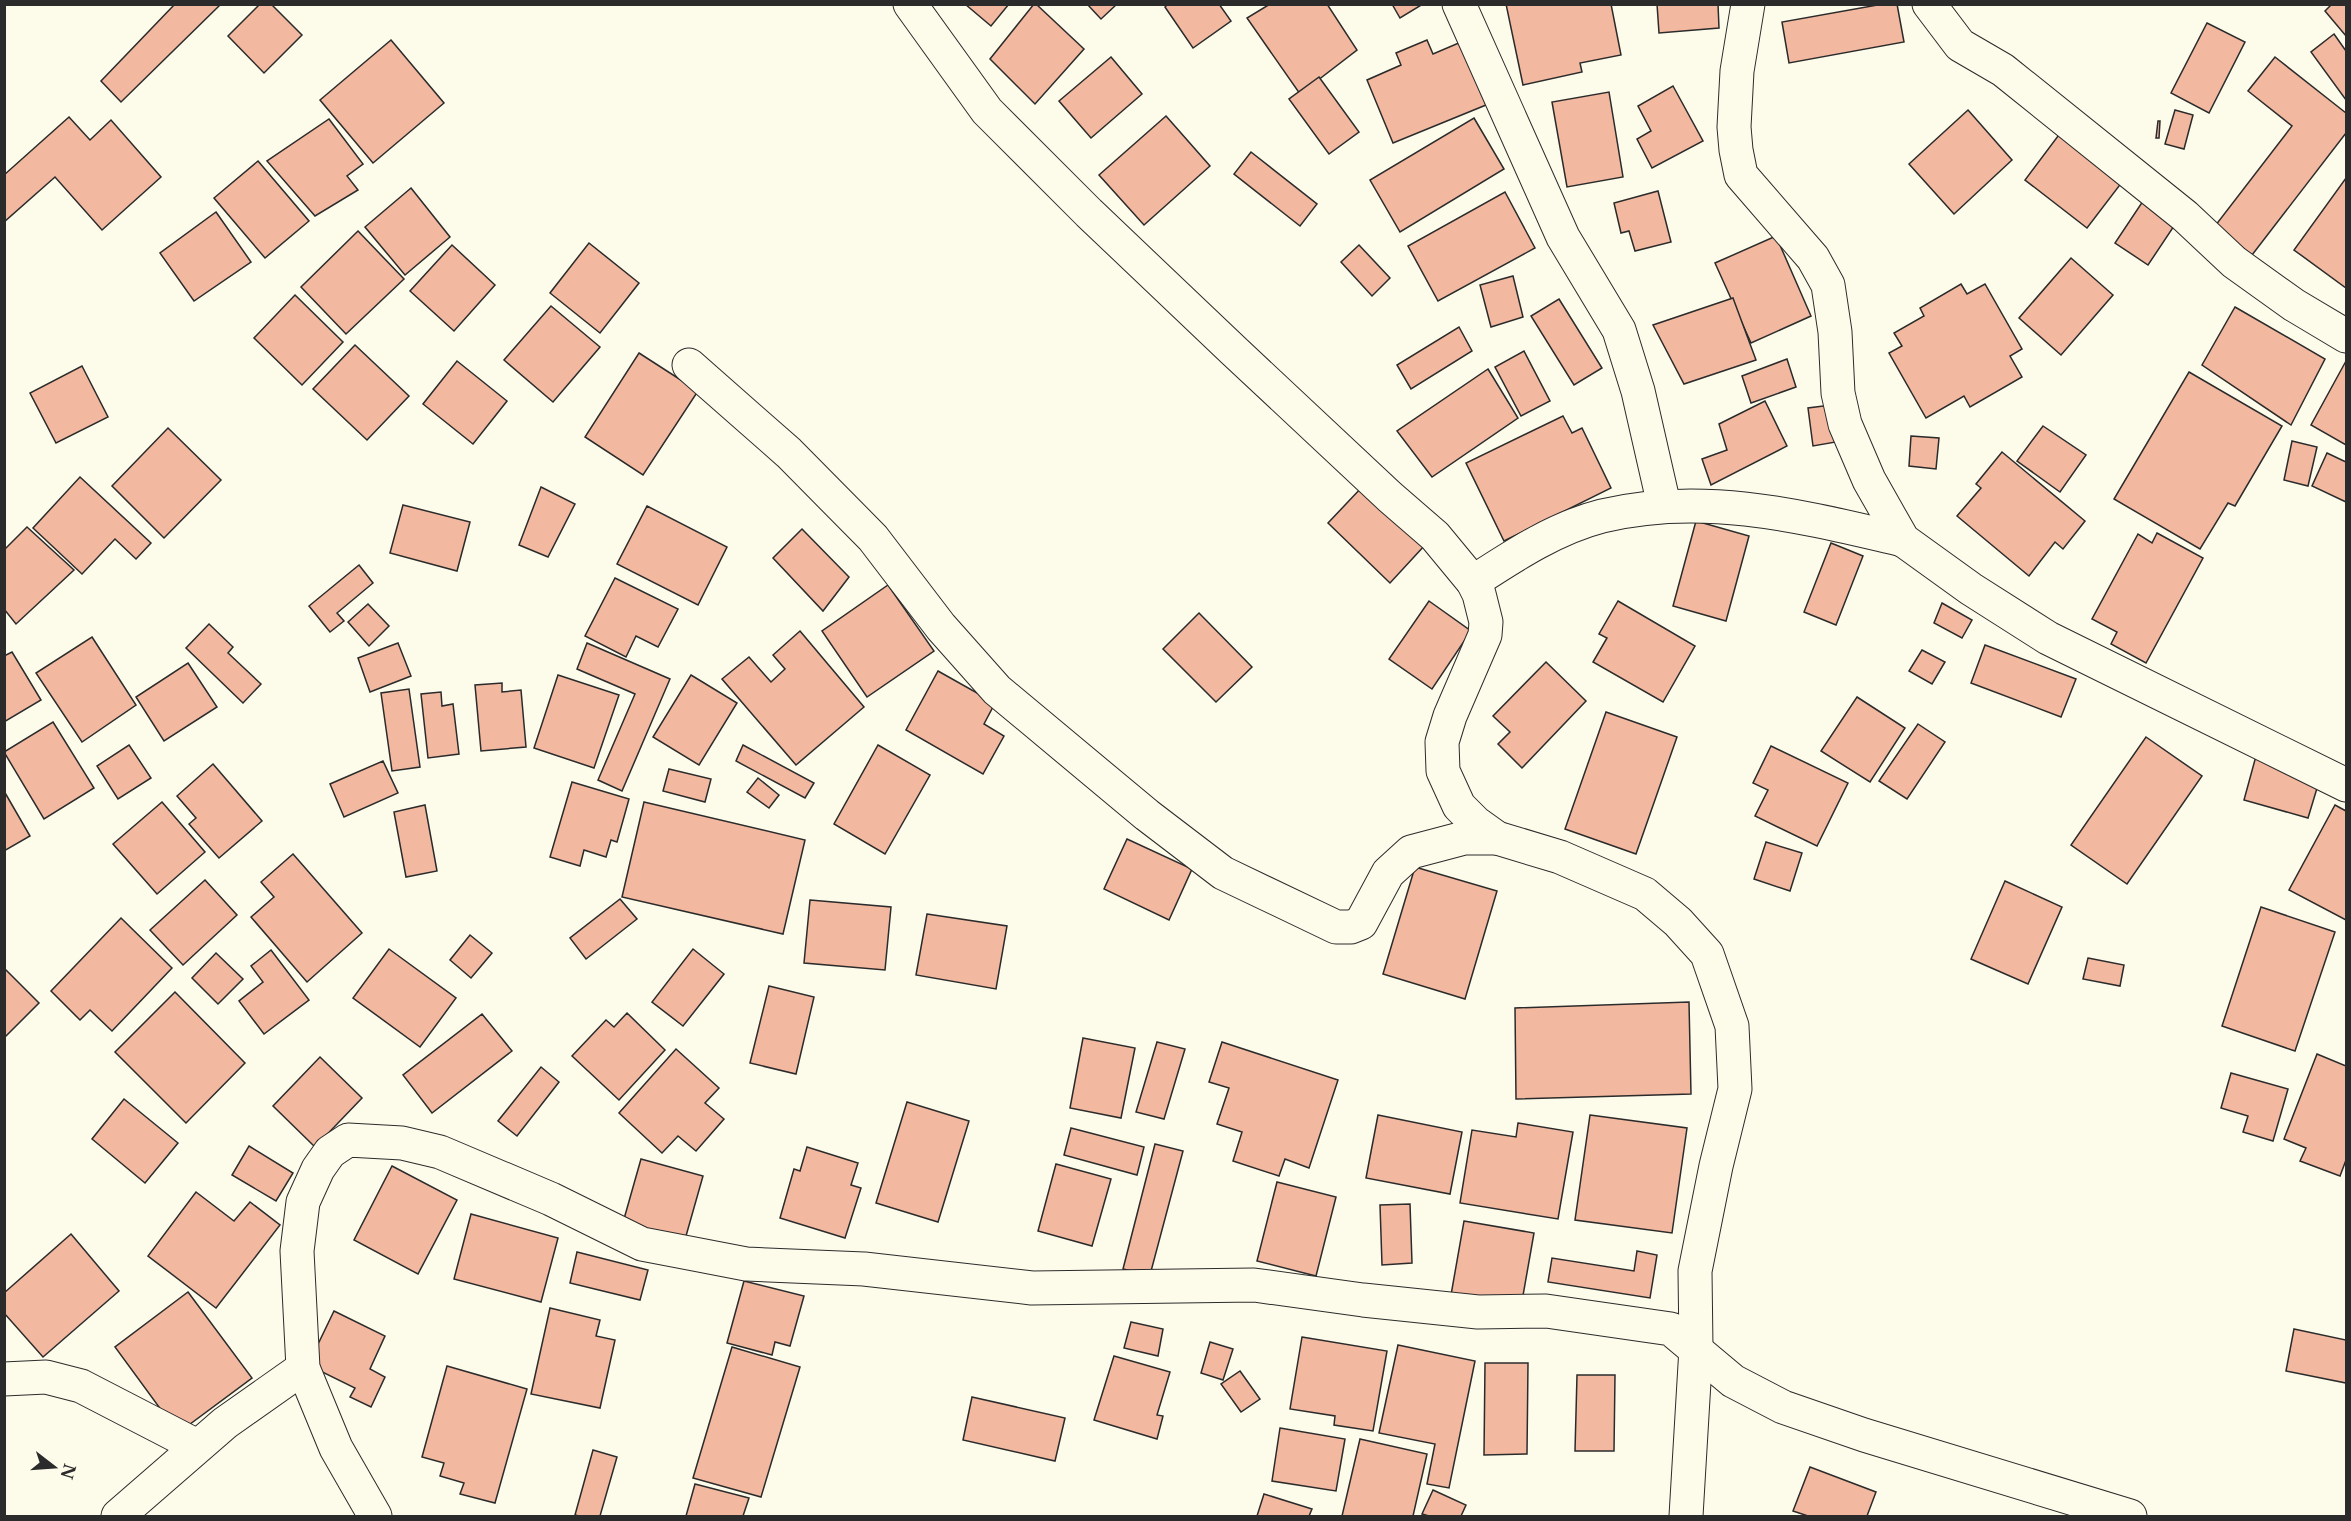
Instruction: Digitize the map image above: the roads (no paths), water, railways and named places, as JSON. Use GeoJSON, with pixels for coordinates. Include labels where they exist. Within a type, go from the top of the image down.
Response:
{"type":"FeatureCollection","features":[{"type":"Feature","properties":{"kind":"street"},"geometry":{"type":"LineString","coordinates":[[910,4],[987,111],[1089,213],[1242,358],[1390,497],[1436,536],[1473,582],[1479,594],[1486,622],[1485,635],[1450,716],[1442,742],[1443,771],[1460,806],[1476,823],[1497,838]]}},
{"type":"Feature","properties":{"kind":"street"},"geometry":{"type":"LineString","coordinates":[[1459,4],[1563,237],[1619,330],[1638,391],[1664,505]]}},
{"type":"Feature","properties":{"kind":"street"},"geometry":{"type":"LineString","coordinates":[[1748,4],[1737,71],[1734,127],[1741,175],[1814,258],[1828,285],[1835,332],[1838,393],[1845,424],[1869,480],[1903,540]]}},
{"type":"Feature","properties":{"kind":"street"},"geometry":{"type":"LineString","coordinates":[[1929,4],[1960,45],[2003,70],[2185,216],[2234,262],[2294,305],[2346,336]]}},
{"type":"Feature","properties":{"kind":"street"},"geometry":{"type":"LineString","coordinates":[[689,365],[789,453],[873,538],[941,627],[997,690],[1147,815],[1223,873],[1336,927],[1351,927],[1361,922],[1388,873],[1411,852],[1464,838],[1497,838],[1560,857],[1645,894],[1678,922],[1707,954],[1732,1026],[1735,1089],[1716,1166],[1695,1271],[1696,1348],[1686,1479],[1686,1516]]}},
{"type":"Feature","properties":{"kind":"street"},"geometry":{"type":"LineString","coordinates":[[1473,582],[1550,536],[1601,516],[1664,505],[1712,505],[1802,516],[1903,540],[1971,589],[2048,638],[2346,785]]}},
{"type":"Feature","properties":{"kind":"street"},"geometry":{"type":"LineString","coordinates":[[375,1516],[336,1448],[303,1368],[297,1251],[303,1202],[318,1169],[330,1152],[348,1140],[402,1143],[440,1152],[551,1199],[642,1244],[746,1264],[864,1269],[1032,1288],[1254,1285],[1363,1300],[1478,1312],[1546,1311],[1671,1329],[1733,1381],[1783,1407],[1864,1435],[2130,1516]]}},
{"type":"Feature","properties":{"kind":"street"},"geometry":{"type":"LineString","coordinates":[[118,1516],[197,1446],[303,1368]]}},
{"type":"Feature","properties":{"kind":"street"},"geometry":{"type":"LineString","coordinates":[[4,1379],[46,1377],[81,1386],[197,1446]]}}]}
